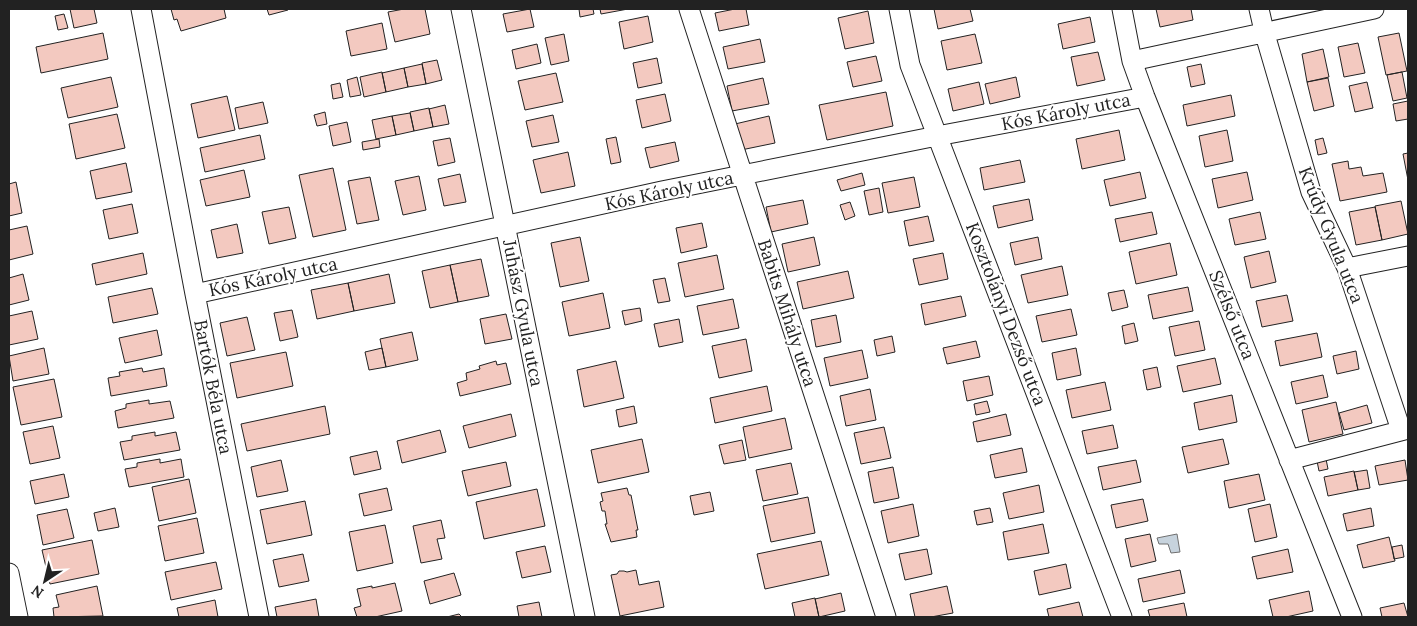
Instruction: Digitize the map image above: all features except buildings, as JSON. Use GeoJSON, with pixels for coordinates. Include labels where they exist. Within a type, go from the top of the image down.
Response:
{"type":"FeatureCollection","features":[{"type":"Feature","properties":{"kind":"street","name":"Bartók Béla utca"},"geometry":{"type":"LineString","coordinates":[[141,9],[259,617]]}},
{"type":"Feature","properties":{"kind":"street","name":"Juhász Gyula utca"},"geometry":{"type":"LineString","coordinates":[[461,9],[584,617]]}},
{"type":"Feature","properties":{"kind":"street","name":"Babits Mihály utca"},"geometry":{"type":"LineString","coordinates":[[689,9],[886,617]]}},
{"type":"Feature","properties":{"kind":"street","name":"Kosztolányi Dezső utca"},"geometry":{"type":"LineString","coordinates":[[899,9],[910,65],[1122,617]]}},
{"type":"Feature","properties":{"kind":"street","name":"Szélső utca"},"geometry":{"type":"LineString","coordinates":[[1122,9],[1132,61],[1145,97],[1352,617]]}},
{"type":"Feature","properties":{"kind":"street","name":"Krúdy Gyula utca"},"geometry":{"type":"LineString","coordinates":[[1259,9],[1311,192],[1347,268],[1405,429]]}},
{"type":"Feature","properties":{"kind":"street"},"geometry":{"type":"LineString","coordinates":[[1132,61],[1264,31],[1374,9]]}},
{"type":"Feature","properties":{"kind":"street","name":"Kós Károly utca"},"geometry":{"type":"LineString","coordinates":[[195,294],[742,176],[937,136],[1145,97]]}},
{"type":"Feature","properties":{"kind":"street"},"geometry":{"type":"LineString","coordinates":[[1347,268],[1408,256]]}},
{"type":"Feature","properties":{"kind":"street"},"geometry":{"type":"LineString","coordinates":[[1289,460],[1405,429]]}},
{"type":"Feature","properties":{"kind":"street"},"geometry":{"type":"LineString","coordinates":[[9,573],[18,617]]}},
{"type":"Feature","properties":{"kind":"shaded area"},"geometry":{"type":"Polygon","coordinates":[[[1177,534],[1180,552],[1171,553],[1168,544],[1159,544],[1157,538],[1177,534]]]}}]}
